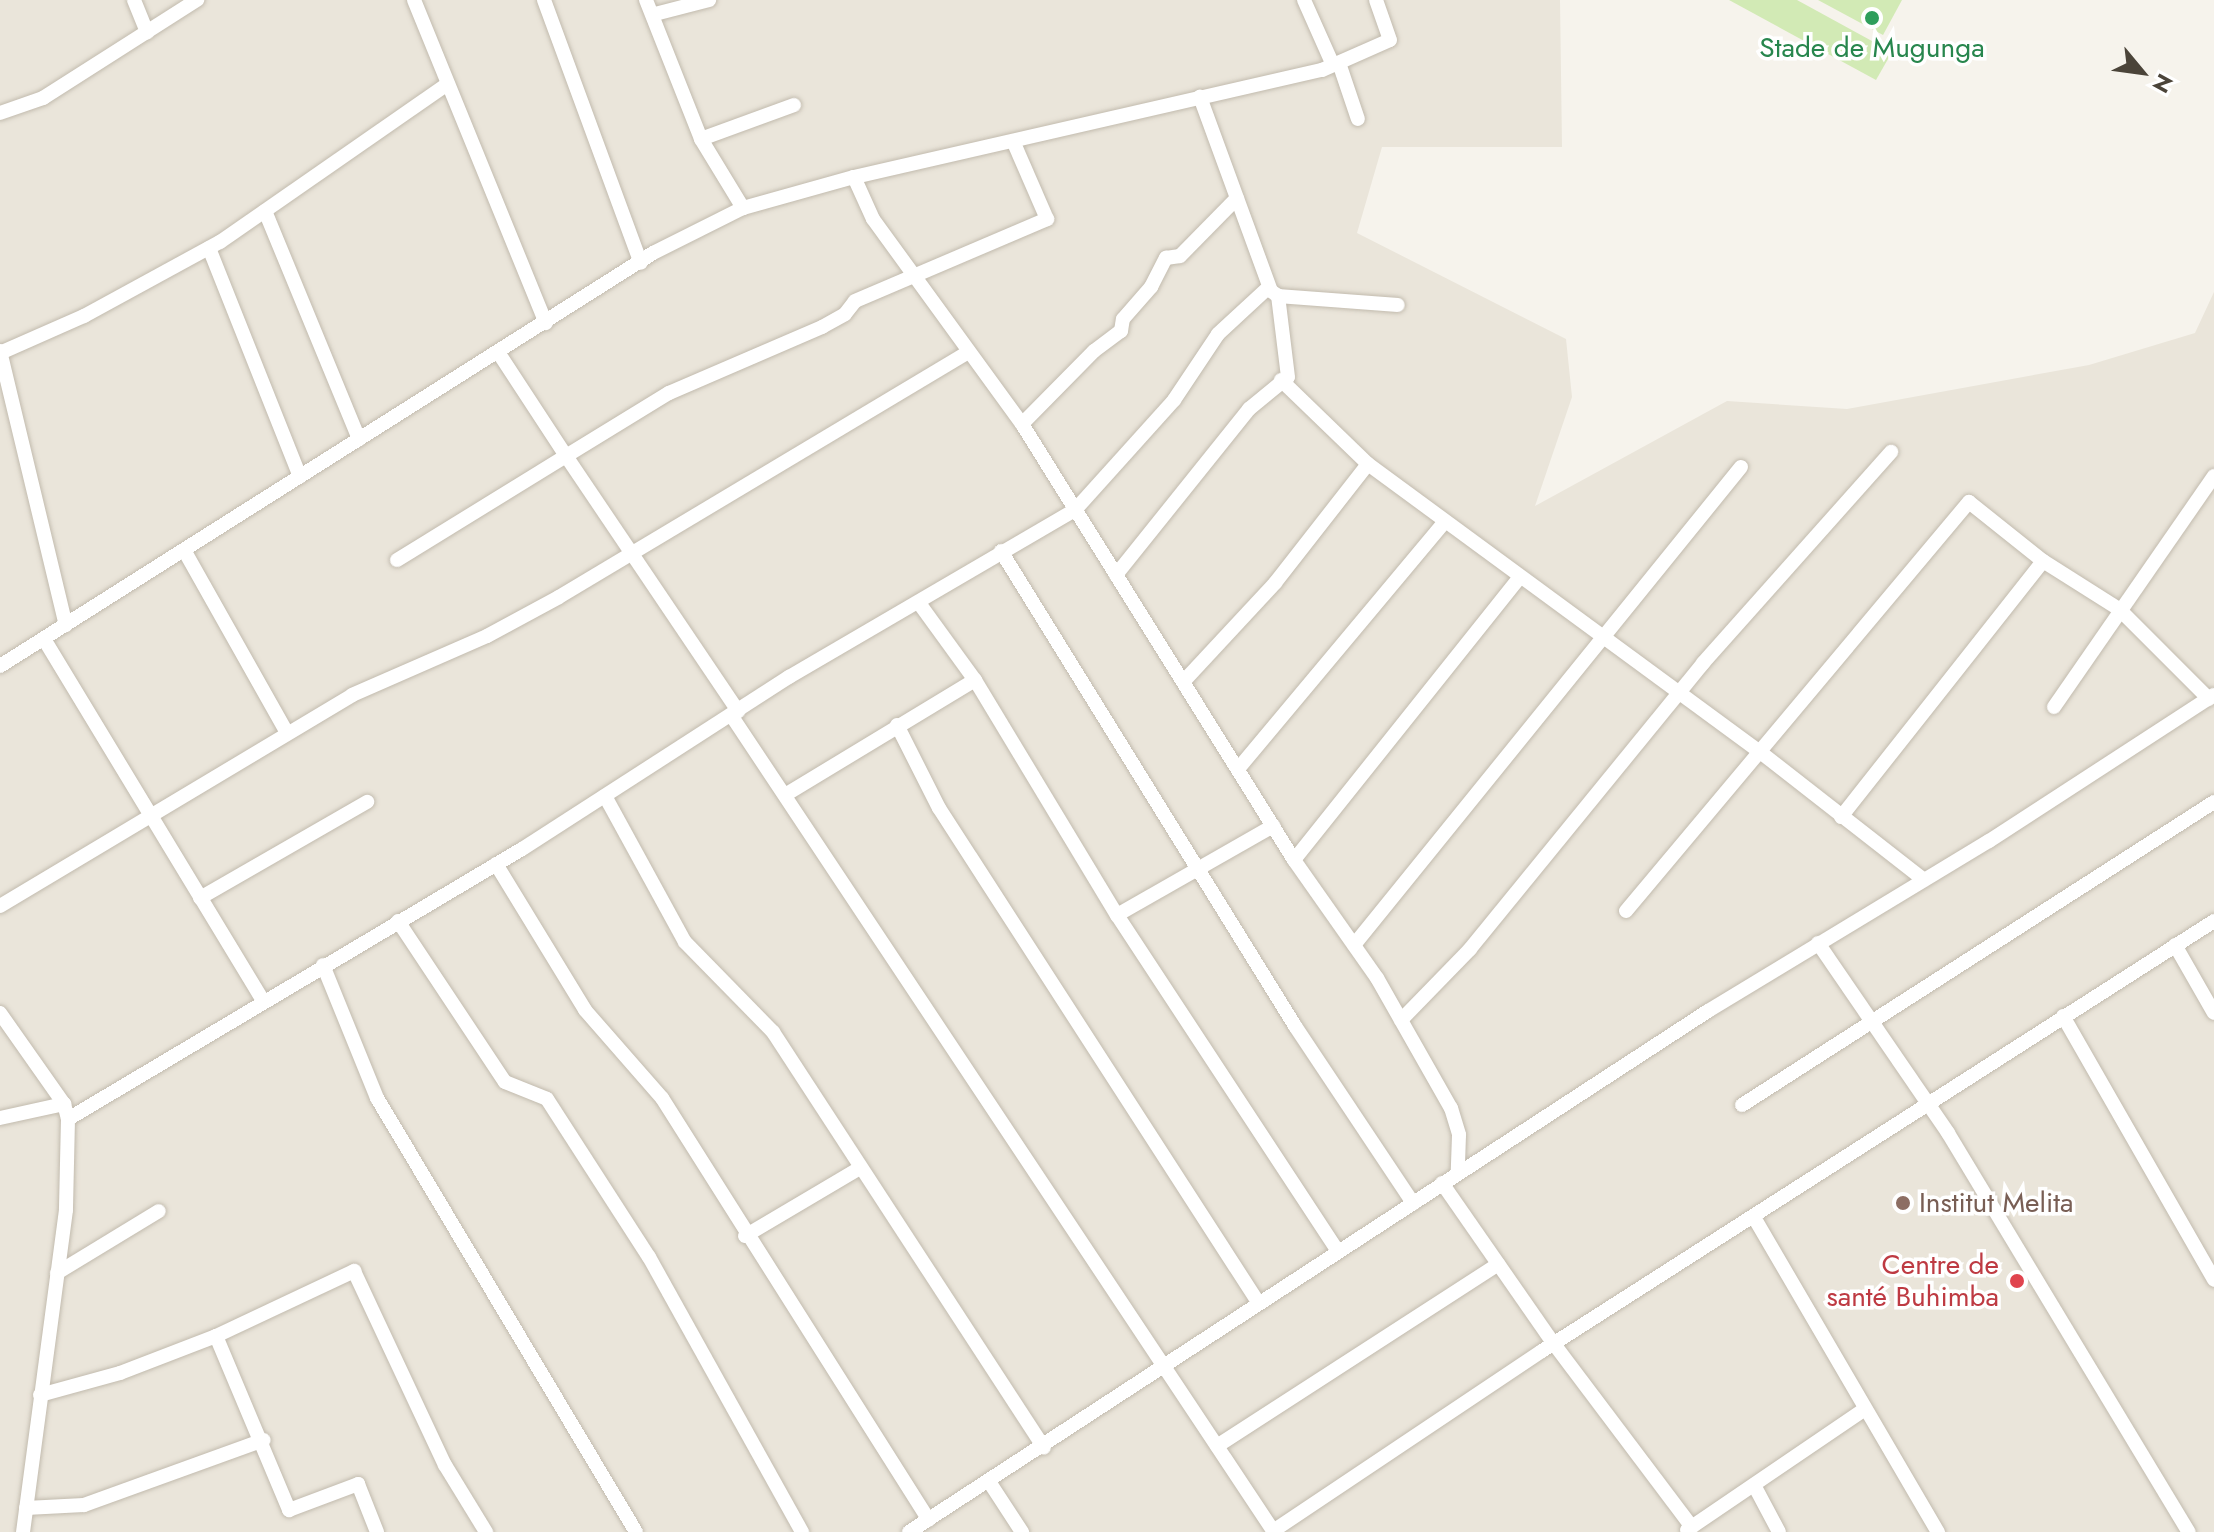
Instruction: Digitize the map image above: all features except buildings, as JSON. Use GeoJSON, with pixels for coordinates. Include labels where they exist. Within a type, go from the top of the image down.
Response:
{"type":"FeatureCollection","features":[{"type":"Feature","properties":{"kind":"street"},"geometry":{"type":"LineString","coordinates":[[134,0],[147,33]]}},
{"type":"Feature","properties":{"kind":"street"},"geometry":{"type":"LineString","coordinates":[[0,113],[43,98],[197,0]]}},
{"type":"Feature","properties":{"kind":"street"},"geometry":{"type":"LineString","coordinates":[[414,0],[546,323]]}},
{"type":"Feature","properties":{"kind":"street"},"geometry":{"type":"LineString","coordinates":[[544,0],[641,263]]}},
{"type":"Feature","properties":{"kind":"street"},"geometry":{"type":"LineString","coordinates":[[646,0],[655,14],[701,139],[743,208]]}},
{"type":"Feature","properties":{"kind":"street"},"geometry":{"type":"LineString","coordinates":[[655,14],[709,0]]}},
{"type":"Feature","properties":{"kind":"street"},"geometry":{"type":"LineString","coordinates":[[1304,0],[1336,64],[1358,119]]}},
{"type":"Feature","properties":{"kind":"street"},"geometry":{"type":"LineString","coordinates":[[0,666],[641,263],[743,208],[854,177],[1014,143],[1336,64],[1390,40],[1376,0]]}},
{"type":"Feature","properties":{"kind":"street"},"geometry":{"type":"LineString","coordinates":[[66,625],[0,352],[84,316],[209,248],[447,84]]}},
{"type":"Feature","properties":{"kind":"street"},"geometry":{"type":"LineString","coordinates":[[1116,575],[1231,430],[1281,380],[1288,377],[1289,351],[1274,291],[1200,97]]}},
{"type":"Feature","properties":{"kind":"street"},"geometry":{"type":"LineString","coordinates":[[701,139],[794,105]]}},
{"type":"Feature","properties":{"kind":"street"},"geometry":{"type":"LineString","coordinates":[[397,560],[669,393],[822,327],[845,314],[855,301],[1047,219],[1014,143]]}},
{"type":"Feature","properties":{"kind":"street"},"geometry":{"type":"LineString","coordinates":[[854,177],[873,219],[966,353],[1022,424],[1294,860],[1354,945],[1401,1020],[1451,1108],[1459,1135],[1458,1173]]}},
{"type":"Feature","properties":{"kind":"street"},"geometry":{"type":"LineString","coordinates":[[1022,424],[1094,351],[1121,331],[1123,319],[1151,287],[1166,258],[1180,256],[1237,198]]}},
{"type":"Feature","properties":{"kind":"street"},"geometry":{"type":"LineString","coordinates":[[265,211],[359,439]]}},
{"type":"Feature","properties":{"kind":"street"},"geometry":{"type":"LineString","coordinates":[[209,248],[300,477]]}},
{"type":"Feature","properties":{"kind":"street"},"geometry":{"type":"LineString","coordinates":[[68,1119],[496,864],[734,713],[1001,551],[1075,510],[1174,400],[1218,334],[1274,291],[1398,305]]}},
{"type":"Feature","properties":{"kind":"street"},"geometry":{"type":"LineString","coordinates":[[498,352],[632,554],[785,795],[1274,1531],[1554,1344],[1930,1107],[2063,1016],[2214,921]]}},
{"type":"Feature","properties":{"kind":"street"},"geometry":{"type":"LineString","coordinates":[[0,906],[148,813],[352,695],[487,636],[632,554],[966,353]]}},
{"type":"Feature","properties":{"kind":"street"},"geometry":{"type":"LineString","coordinates":[[1281,380],[1368,464],[1519,578],[1606,636],[1924,880]]}},
{"type":"Feature","properties":{"kind":"street"},"geometry":{"type":"LineString","coordinates":[[1401,1020],[1470,949],[1679,693],[1891,452]]}},
{"type":"Feature","properties":{"kind":"street"},"geometry":{"type":"LineString","coordinates":[[1184,681],[1275,583],[1368,464]]}},
{"type":"Feature","properties":{"kind":"street"},"geometry":{"type":"LineString","coordinates":[[1354,945],[1741,467]]}},
{"type":"Feature","properties":{"kind":"street"},"geometry":{"type":"LineString","coordinates":[[2054,707],[2214,476]]}},
{"type":"Feature","properties":{"kind":"street"},"geometry":{"type":"LineString","coordinates":[[909,1532],[1044,1448],[1258,1302],[1442,1183],[2211,697],[2119,609],[2043,561],[1969,502],[1626,911]]}},
{"type":"Feature","properties":{"kind":"street"},"geometry":{"type":"LineString","coordinates":[[1238,769],[1444,523]]}},
{"type":"Feature","properties":{"kind":"street"},"geometry":{"type":"LineString","coordinates":[[184,550],[287,733]]}},
{"type":"Feature","properties":{"kind":"street"},"geometry":{"type":"LineString","coordinates":[[1001,551],[1198,869],[1413,1203]]}},
{"type":"Feature","properties":{"kind":"street"},"geometry":{"type":"LineString","coordinates":[[1841,817],[2043,561]]}},
{"type":"Feature","properties":{"kind":"street"},"geometry":{"type":"LineString","coordinates":[[1294,860],[1519,578]]}},
{"type":"Feature","properties":{"kind":"street"},"geometry":{"type":"LineString","coordinates":[[919,603],[975,680],[1117,915],[1338,1251]]}},
{"type":"Feature","properties":{"kind":"street"},"geometry":{"type":"LineString","coordinates":[[44,639],[263,1001]]}},
{"type":"Feature","properties":{"kind":"street"},"geometry":{"type":"LineString","coordinates":[[785,795],[975,680]]}},
{"type":"Feature","properties":{"kind":"street"},"geometry":{"type":"LineString","coordinates":[[897,725],[939,808],[1258,1302]]}},
{"type":"Feature","properties":{"kind":"street"},"geometry":{"type":"LineString","coordinates":[[605,796],[685,942],[773,1032],[1044,1448]]}},
{"type":"Feature","properties":{"kind":"street"},"geometry":{"type":"LineString","coordinates":[[200,898],[367,802]]}},
{"type":"Feature","properties":{"kind":"street"},"geometry":{"type":"LineString","coordinates":[[1742,1105],[2214,802]]}},
{"type":"Feature","properties":{"kind":"street"},"geometry":{"type":"LineString","coordinates":[[1117,915],[1273,826]]}},
{"type":"Feature","properties":{"kind":"street"},"geometry":{"type":"LineString","coordinates":[[496,864],[585,1010],[662,1098],[745,1236],[929,1520]]}},
{"type":"Feature","properties":{"kind":"street"},"geometry":{"type":"LineString","coordinates":[[398,921],[505,1082],[547,1099],[649,1257],[802,1532]]}},
{"type":"Feature","properties":{"kind":"street"},"geometry":{"type":"LineString","coordinates":[[1818,943],[1930,1107],[2189,1532]]}},
{"type":"Feature","properties":{"kind":"street"},"geometry":{"type":"LineString","coordinates":[[2175,945],[2214,1013]]}},
{"type":"Feature","properties":{"kind":"street"},"geometry":{"type":"LineString","coordinates":[[323,965],[377,1098],[636,1532]]}},
{"type":"Feature","properties":{"kind":"street"},"geometry":{"type":"LineString","coordinates":[[0,1013],[64,1104],[68,1119],[66,1210],[23,1532]]}},
{"type":"Feature","properties":{"kind":"street"},"geometry":{"type":"LineString","coordinates":[[2063,1016],[2214,1280]]}},
{"type":"Feature","properties":{"kind":"street"},"geometry":{"type":"LineString","coordinates":[[0,1118],[64,1104]]}},
{"type":"Feature","properties":{"kind":"street"},"geometry":{"type":"LineString","coordinates":[[745,1236],[860,1168]]}},
{"type":"Feature","properties":{"kind":"street"},"geometry":{"type":"LineString","coordinates":[[1442,1183],[1688,1529],[1865,1409]]}},
{"type":"Feature","properties":{"kind":"street"},"geometry":{"type":"LineString","coordinates":[[57,1273],[159,1211]]}},
{"type":"Feature","properties":{"kind":"street"},"geometry":{"type":"LineString","coordinates":[[1755,1219],[1938,1532]]}},
{"type":"Feature","properties":{"kind":"street"},"geometry":{"type":"LineString","coordinates":[[1217,1446],[1498,1264]]}},
{"type":"Feature","properties":{"kind":"street"},"geometry":{"type":"LineString","coordinates":[[40,1395],[120,1373],[216,1336],[354,1271],[445,1465],[486,1532]]}},
{"type":"Feature","properties":{"kind":"street"},"geometry":{"type":"LineString","coordinates":[[216,1336],[264,1440],[289,1510],[358,1484],[377,1532]]}},
{"type":"Feature","properties":{"kind":"street"},"geometry":{"type":"LineString","coordinates":[[26,1508],[84,1505],[264,1440]]}},
{"type":"Feature","properties":{"kind":"street"},"geometry":{"type":"LineString","coordinates":[[990,1483],[1022,1532]]}},
{"type":"Feature","properties":{"kind":"street"},"geometry":{"type":"LineString","coordinates":[[1754,1485],[1779,1532]]}},
{"type":"Feature","properties":{"kind":"shaded area"},"geometry":{"type":"Polygon","coordinates":[[[0,0],[1560,0],[1562,147],[1382,147],[1357,233],[1566,339],[1572,397],[1535,506],[1727,401],[1847,409],[2089,365],[2195,333],[2214,292],[2214,1532],[0,1532],[0,0]]]}},
{"type":"Feature","properties":{"kind":"green space"},"geometry":{"type":"Polygon","coordinates":[[[1729,0],[1797,0],[1892,52],[1876,80],[1729,0]]]}},
{"type":"Feature","properties":{"kind":"green space","name":"Stade de Mugunga"},"geometry":{"type":"Polygon","coordinates":[[[1818,0],[1902,0],[1883,35],[1818,0]]]}},
{"type":"Feature","properties":{"kind":"place","name":"Stade de Mugunga"},"geometry":{"type":"Point","coordinates":[1872,18]}},
{"type":"Feature","properties":{"kind":"place","name":"Institut Melita"},"geometry":{"type":"Point","coordinates":[1903,1203]}},
{"type":"Feature","properties":{"kind":"place","name":"Centre de santé Buhimba"},"geometry":{"type":"Point","coordinates":[2017,1281]}}]}
